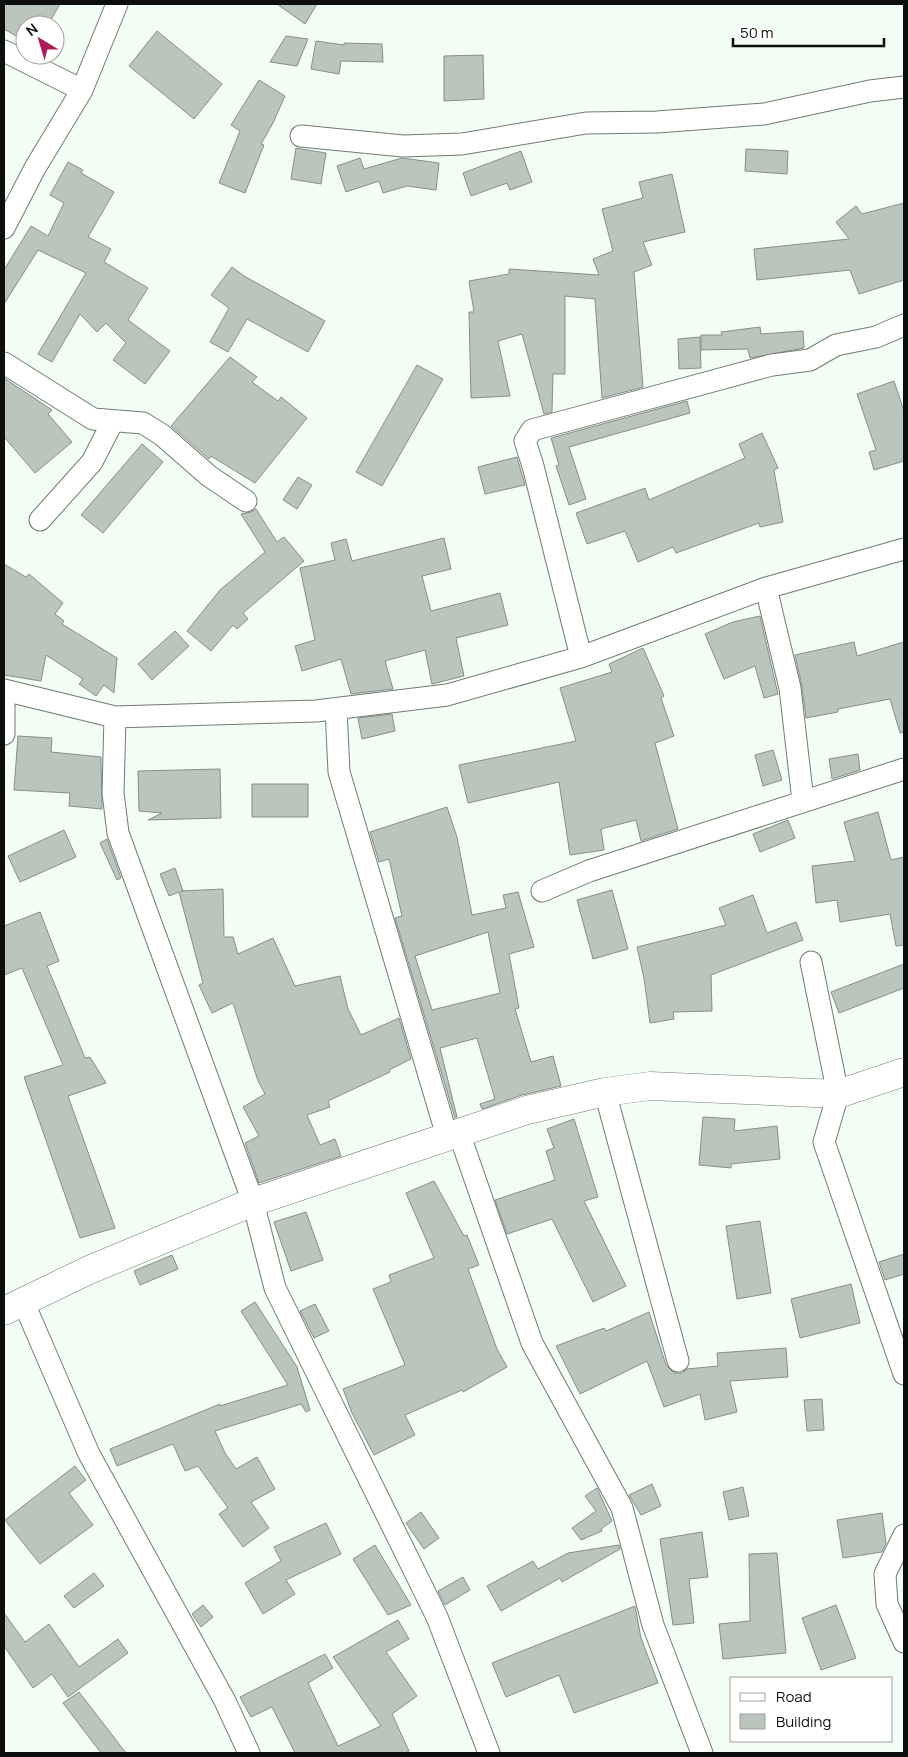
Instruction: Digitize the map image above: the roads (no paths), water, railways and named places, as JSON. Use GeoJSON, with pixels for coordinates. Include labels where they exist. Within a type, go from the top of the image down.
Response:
{"type":"FeatureCollection","features":[{"type":"Feature","properties":{"kind":"street"},"geometry":{"type":"LineString","coordinates":[[4,228],[35,168],[82,90],[117,4]]}},
{"type":"Feature","properties":{"kind":"street"},"geometry":{"type":"LineString","coordinates":[[4,51],[82,90]]}},
{"type":"Feature","properties":{"kind":"street"},"geometry":{"type":"LineString","coordinates":[[302,136],[403,146],[462,144],[586,123],[657,122],[764,114],[870,91],[904,87]]}},
{"type":"Feature","properties":{"kind":"street"},"geometry":{"type":"LineString","coordinates":[[581,656],[525,441],[532,430],[772,365],[810,360],[836,345],[876,338],[904,325]]}},
{"type":"Feature","properties":{"kind":"street"},"geometry":{"type":"LineString","coordinates":[[4,363],[93,419],[142,423],[162,435],[209,476],[246,501]]}},
{"type":"Feature","properties":{"kind":"street"},"geometry":{"type":"LineString","coordinates":[[40,520],[92,462],[113,421]]}},
{"type":"Feature","properties":{"kind":"street"},"geometry":{"type":"LineString","coordinates":[[4,734],[4,690],[115,717],[336,709],[447,695],[581,656],[766,588],[904,548]]}},
{"type":"Feature","properties":{"kind":"street"},"geometry":{"type":"LineString","coordinates":[[766,588],[790,688],[803,801]]}},
{"type":"Feature","properties":{"kind":"street"},"geometry":{"type":"LineString","coordinates":[[336,709],[339,772],[453,1134],[532,1343],[622,1508],[653,1625],[702,1753]]}},
{"type":"Feature","properties":{"kind":"street"},"geometry":{"type":"LineString","coordinates":[[115,717],[113,793],[118,833],[252,1202],[275,1288],[437,1617],[489,1753]]}},
{"type":"Feature","properties":{"kind":"street"},"geometry":{"type":"LineString","coordinates":[[542,891],[589,871],[904,769]]}},
{"type":"Feature","properties":{"kind":"street"},"geometry":{"type":"LineString","coordinates":[[811,962],[838,1094],[824,1142],[904,1374]]}},
{"type":"Feature","properties":{"kind":"street"},"geometry":{"type":"LineString","coordinates":[[249,1753],[225,1701],[89,1454],[13,1306],[89,1270],[252,1202],[527,1110],[605,1092],[650,1086],[838,1094],[904,1072]]}},
{"type":"Feature","properties":{"kind":"street"},"geometry":{"type":"LineString","coordinates":[[605,1092],[678,1361]]}},
{"type":"Feature","properties":{"kind":"street"},"geometry":{"type":"LineString","coordinates":[[904,1535],[885,1574],[887,1604],[904,1642]]}}]}
